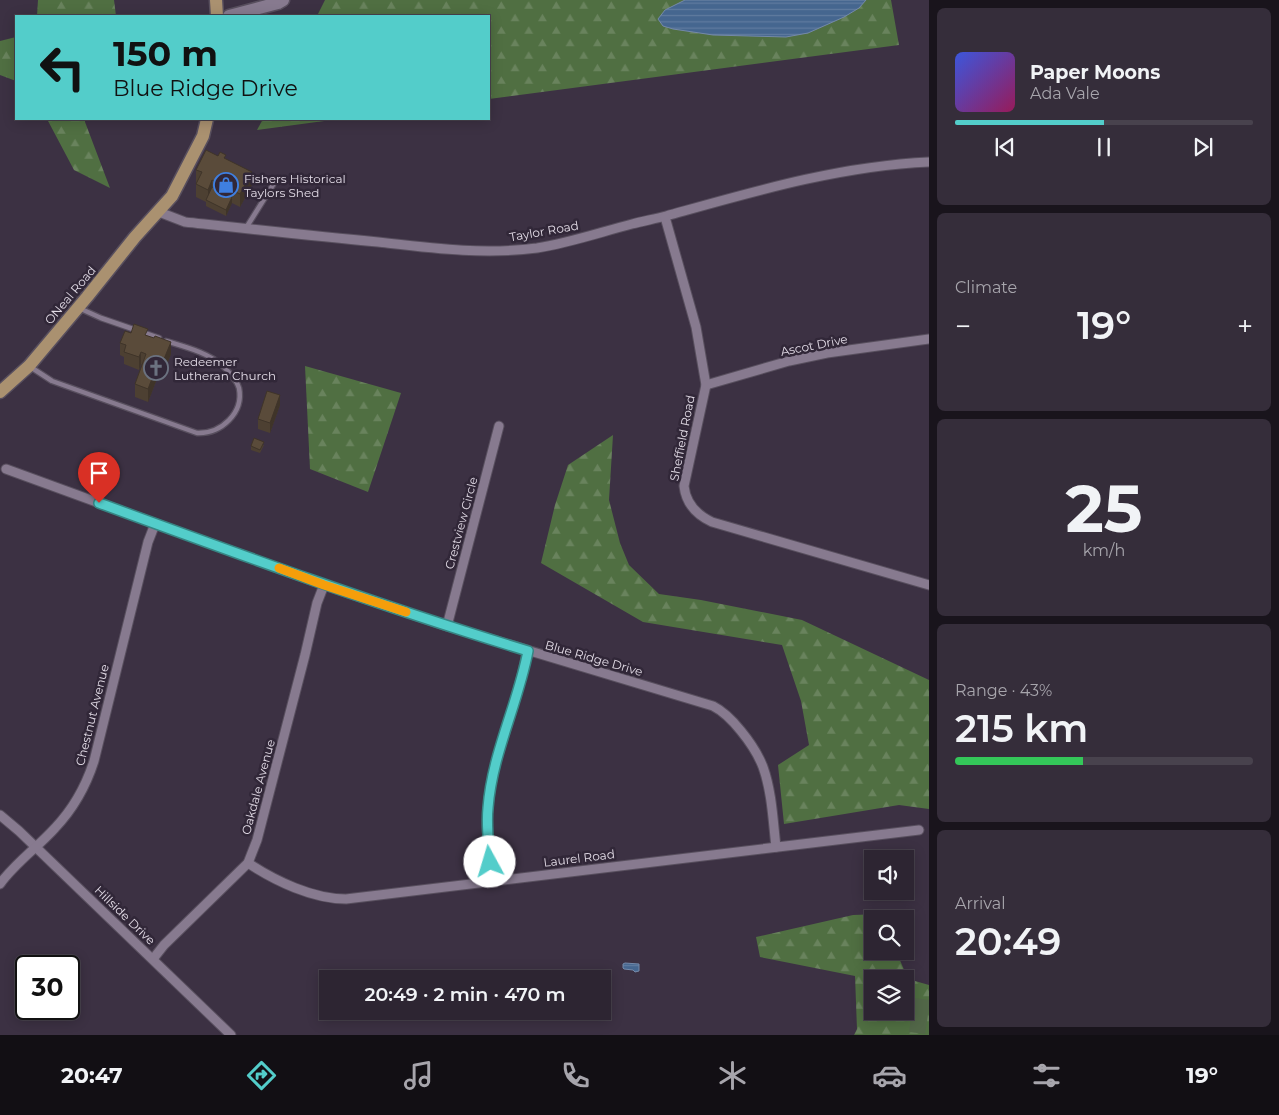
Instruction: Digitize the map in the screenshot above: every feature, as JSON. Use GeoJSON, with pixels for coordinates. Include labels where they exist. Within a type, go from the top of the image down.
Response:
{"type":"FeatureCollection","features":[{"type":"Feature","properties":{"kind":"main road"},"geometry":{"type":"LineString","coordinates":[[216,0],[217,15]]}},
{"type":"Feature","properties":{"kind":"main road"},"geometry":{"type":"LineString","coordinates":[[233,15],[278,3],[282,0]]}},
{"type":"Feature","properties":{"kind":"main road","name":"ONeal Road"},"geometry":{"type":"LineString","coordinates":[[0,392],[29,366],[172,196],[203,136],[207,120]]}},
{"type":"Feature","properties":{"kind":"street","name":"Taylor Road"},"geometry":{"type":"LineString","coordinates":[[158,212],[185,222],[417,246],[480,251],[519,250],[556,244],[794,182],[881,166],[929,162]]}},
{"type":"Feature","properties":{"kind":"street","name":"Sheffield Road"},"geometry":{"type":"LineString","coordinates":[[665,217],[696,327],[706,385],[684,486],[688,502],[699,515],[719,524],[929,585]]}},
{"type":"Feature","properties":{"kind":"street","name":"Ascot Drive"},"geometry":{"type":"LineString","coordinates":[[706,385],[789,361],[827,353],[929,339]]}},
{"type":"Feature","properties":{"kind":"street","name":"Crestview Circle"},"geometry":{"type":"LineString","coordinates":[[447,626],[499,426]]}},
{"type":"Feature","properties":{"kind":"street","name":"Blue Ridge Drive"},"geometry":{"type":"LineString","coordinates":[[6,469],[324,585],[447,626],[713,706],[725,713],[734,722],[749,741],[762,766],[768,788],[776,847]]}},
{"type":"Feature","properties":{"kind":"street","name":"Chestnut Avenue"},"geometry":{"type":"LineString","coordinates":[[0,884],[16,865],[65,817],[77,801],[89,775],[148,542],[155,524]]}},
{"type":"Feature","properties":{"kind":"street","name":"Oakdale Avenue"},"geometry":{"type":"LineString","coordinates":[[153,959],[164,945],[248,863],[257,840],[317,603],[324,585]]}},
{"type":"Feature","properties":{"kind":"street"},"geometry":{"type":"LineString","coordinates":[[494,881],[490,862],[487,821],[489,794],[502,742],[524,672],[528,651]]}},
{"type":"Feature","properties":{"kind":"street","name":"Hillside Drive"},"geometry":{"type":"LineString","coordinates":[[0,815],[36,847],[231,1035]]}},
{"type":"Feature","properties":{"kind":"street","name":"Laurel Road"},"geometry":{"type":"LineString","coordinates":[[248,863],[262,872],[298,888],[320,896],[338,899],[919,830]]}},
{"type":"Feature","properties":{"kind":"lane"},"geometry":{"type":"LineString","coordinates":[[246,228],[276,180]]}},
{"type":"Feature","properties":{"kind":"lane"},"geometry":{"type":"LineString","coordinates":[[29,366],[52,381],[197,432],[206,433],[224,425],[238,408],[238,386],[234,378],[212,358],[78,308]]}},
{"type":"Feature","properties":{"kind":"green space"},"geometry":{"type":"Polygon","coordinates":[[[38,0],[114,0],[116,15],[37,15],[38,0]]]}},
{"type":"Feature","properties":{"kind":"green space"},"geometry":{"type":"Polygon","coordinates":[[[325,0],[891,0],[899,45],[490,99],[490,15],[318,15],[325,0]]]}},
{"type":"Feature","properties":{"kind":"green space"},"geometry":{"type":"Polygon","coordinates":[[[15,37],[15,81],[0,75],[0,41],[15,37]]]}},
{"type":"Feature","properties":{"kind":"green space"},"geometry":{"type":"Polygon","coordinates":[[[48,120],[85,120],[110,188],[74,170],[48,120]]]}},
{"type":"Feature","properties":{"kind":"green space"},"geometry":{"type":"Polygon","coordinates":[[[262,120],[332,120],[257,130],[262,120]]]}},
{"type":"Feature","properties":{"kind":"green space"},"geometry":{"type":"Polygon","coordinates":[[[305,366],[401,393],[368,492],[310,469],[305,366]]]}},
{"type":"Feature","properties":{"kind":"green space"},"geometry":{"type":"Polygon","coordinates":[[[613,435],[609,500],[620,543],[629,565],[659,594],[701,600],[802,620],[929,680],[929,809],[899,805],[784,824],[778,765],[809,745],[801,701],[782,645],[643,622],[541,563],[555,505],[568,465],[613,435]]]}},
{"type":"Feature","properties":{"kind":"green space"},"geometry":{"type":"Polygon","coordinates":[[[853,915],[864,915],[864,960],[900,960],[904,970],[864,970],[864,1020],[914,1020],[914,981],[929,985],[929,1035],[854,1035],[857,1029],[855,976],[760,957],[756,937],[853,915]]]}},
{"type":"Feature","properties":{"kind":"green space"},"geometry":{"type":"Polygon","coordinates":[[[914,998],[929,1000],[925,1034],[909,1032],[911,1020],[914,1020],[914,998]]]}},
{"type":"Feature","properties":{"kind":"water"},"geometry":{"type":"Polygon","coordinates":[[[685,0],[866,0],[859,8],[844,17],[808,33],[786,37],[713,35],[663,26],[658,19],[665,10],[685,0]]]}},
{"type":"Feature","properties":{"kind":"water"},"geometry":{"type":"Polygon","coordinates":[[[623,964],[639,964],[639,971],[635,972],[624,969],[623,964]]]}},
{"type":"Feature","properties":{"kind":"building"},"geometry":{"type":"Polygon","coordinates":[[[206,150],[218,156],[220,152],[226,155],[224,158],[252,172],[240,194],[212,180],[208,190],[196,184],[202,172],[196,170],[206,150]]]}},
{"type":"Feature","properties":{"kind":"building"},"geometry":{"type":"Polygon","coordinates":[[[212,187],[232,197],[226,210],[206,200],[212,187]]]}},
{"type":"Feature","properties":{"kind":"building"},"geometry":{"type":"Polygon","coordinates":[[[134,324],[148,329],[145,335],[154,338],[155,336],[171,342],[164,359],[160,358],[148,389],[135,384],[146,354],[141,352],[139,357],[124,352],[126,345],[120,343],[125,331],[131,333],[134,324]]]}},
{"type":"Feature","properties":{"kind":"building"},"geometry":{"type":"Polygon","coordinates":[[[267,391],[280,395],[270,423],[258,419],[267,391]]]}},
{"type":"Feature","properties":{"kind":"building"},"geometry":{"type":"Polygon","coordinates":[[[254,438],[264,442],[260,450],[251,446],[254,438]]]}},
{"type":"Feature","properties":{"kind":"slow traffic"},"geometry":{"type":"LineString","coordinates":[[279,568],[406,612]]}},
{"type":"Feature","properties":{"kind":"place","name":"Fishers Historical Taylors Shed"},"geometry":{"type":"Point","coordinates":[226,185]}},
{"type":"Feature","properties":{"kind":"place","name":"Redeemer Lutheran Church"},"geometry":{"type":"Point","coordinates":[156,368]}},
{"type":"Feature","properties":{"kind":"route"},"geometry":{"type":"LineString","coordinates":[[99,503],[324,585],[528,651],[524,672],[502,742],[489,794],[487,821],[490,862]]}}]}
